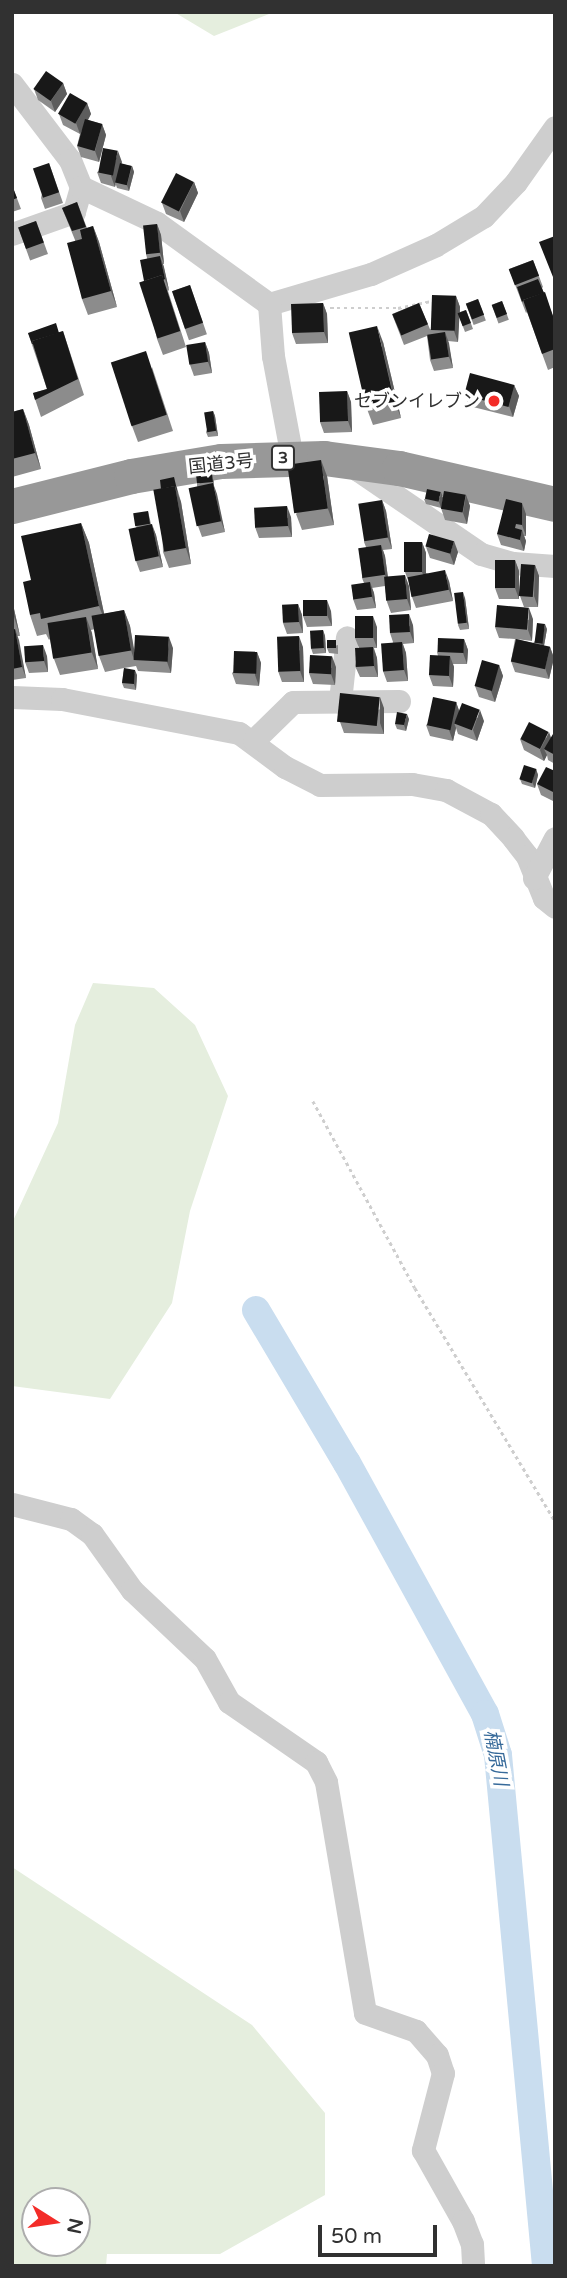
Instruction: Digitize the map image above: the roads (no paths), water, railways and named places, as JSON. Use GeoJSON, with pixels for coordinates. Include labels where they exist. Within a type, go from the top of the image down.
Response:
{"type":"FeatureCollection","features":[{"type":"Feature","properties":{"kind":"highway","name":"国道3号"},"geometry":{"type":"LineString","coordinates":[[12,506],[131,476],[221,461],[292,458],[358,461],[555,504]]}},
{"type":"Feature","properties":{"kind":"street"},"geometry":{"type":"LineString","coordinates":[[12,84],[70,160],[81,187],[74,212],[12,234]]}},
{"type":"Feature","properties":{"kind":"street"},"geometry":{"type":"LineString","coordinates":[[269,304],[371,274],[436,245],[484,215],[516,182],[555,127]]}},
{"type":"Feature","properties":{"kind":"street"},"geometry":{"type":"LineString","coordinates":[[81,187],[157,223],[269,304],[273,356],[292,458]]}},
{"type":"Feature","properties":{"kind":"street"},"geometry":{"type":"LineString","coordinates":[[358,461],[358,470],[481,554],[513,563],[555,566]]}},
{"type":"Feature","properties":{"kind":"street"},"geometry":{"type":"LineString","coordinates":[[340,701],[347,637]]}},
{"type":"Feature","properties":{"kind":"street"},"geometry":{"type":"LineString","coordinates":[[12,697],[62,699],[239,733],[254,740],[285,767],[320,785],[412,784],[466,798],[491,814],[513,838],[527,856],[534,878],[555,907]]}},
{"type":"Feature","properties":{"kind":"street"},"geometry":{"type":"LineString","coordinates":[[254,740],[293,702],[399,701]]}},
{"type":"Feature","properties":{"kind":"street"},"geometry":{"type":"LineString","coordinates":[[534,878],[555,838]]}},
{"type":"Feature","properties":{"kind":"street"},"geometry":{"type":"LineString","coordinates":[[12,1504],[71,1519],[92,1534],[132,1590],[205,1659],[229,1702],[316,1762],[326,1782],[365,2012],[416,2031],[429,2043],[443,2073],[423,2150],[463,2221],[472,2244],[473,2266]]}},
{"type":"Feature","properties":{"kind":"waterway","name":"楠原川"},"geometry":{"type":"LineString","coordinates":[[256,1310],[347,1463],[485,1714],[498,1755],[546,2266]]}},
{"type":"Feature","properties":{"kind":"place","name":"セブンイレブン"},"geometry":{"type":"Point","coordinates":[494,401]}}]}
